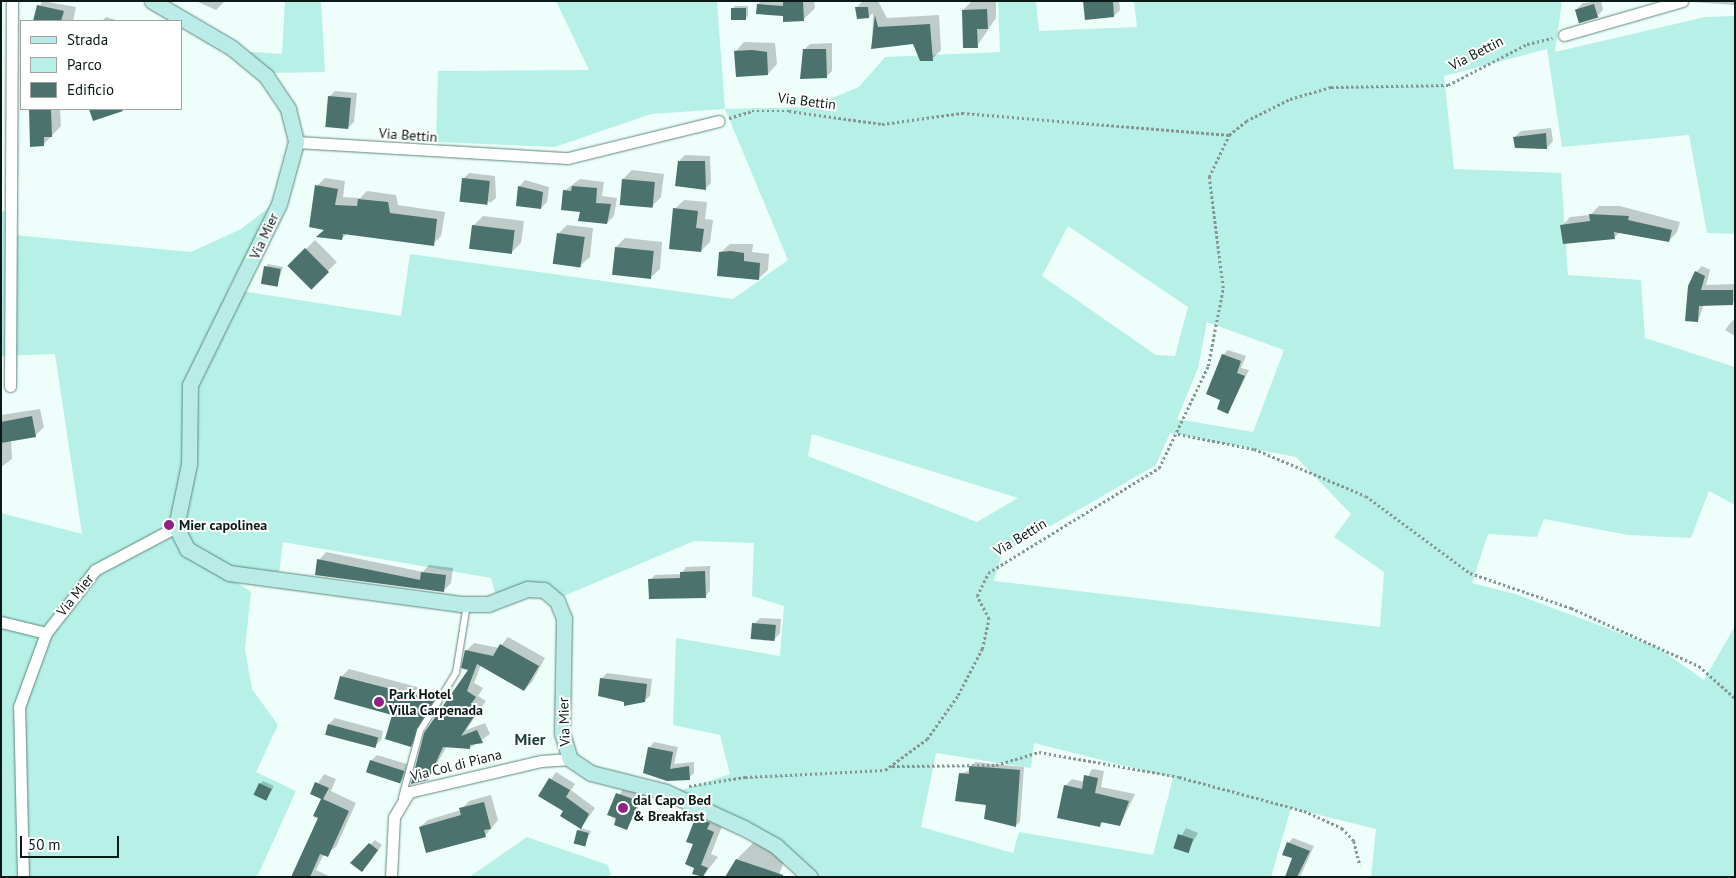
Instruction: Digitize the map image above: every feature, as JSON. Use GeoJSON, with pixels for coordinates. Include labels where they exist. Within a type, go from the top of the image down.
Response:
{"type":"FeatureCollection","features":[{"type":"Feature","properties":{"kind":"street"},"geometry":{"type":"LineString","coordinates":[[10,386],[7,146],[12,1]]}},
{"type":"Feature","properties":{"kind":"street","name":"Via Mier"},"geometry":{"type":"LineString","coordinates":[[152,1],[232,48],[266,76],[288,109],[296,142],[282,198],[190,385],[189,464],[176,527],[187,549],[229,573],[467,604],[488,604],[536,588],[557,601],[565,629],[563,745],[570,759],[591,774],[666,792],[763,838],[810,877]]}},
{"type":"Feature","properties":{"kind":"street"},"geometry":{"type":"LineString","coordinates":[[1564,35],[1682,1]]}},
{"type":"Feature","properties":{"kind":"street","name":"Via Bettin"},"geometry":{"type":"LineString","coordinates":[[296,142],[568,158],[719,121]]}},
{"type":"Feature","properties":{"kind":"street","name":"Via Mier"},"geometry":{"type":"LineString","coordinates":[[24,877],[19,707],[46,633],[95,570],[176,527]]}},
{"type":"Feature","properties":{"kind":"street"},"geometry":{"type":"LineString","coordinates":[[1,622],[46,633]]}},
{"type":"Feature","properties":{"kind":"street","name":"Via Col di Piana"},"geometry":{"type":"LineString","coordinates":[[391,877],[393,826],[402,798],[414,790],[468,776],[570,759]]}},
{"type":"Feature","properties":{"kind":"lane"},"geometry":{"type":"LineString","coordinates":[[402,798],[420,731],[456,673],[467,604]]}},
{"type":"Feature","properties":{"kind":"path","name":"Via Bettin"},"geometry":{"type":"LineString","coordinates":[[890,766],[927,739],[982,649],[989,619],[978,596],[988,574],[1159,468],[1178,434],[1208,366],[1223,288],[1209,177],[1229,135],[1246,121],[1290,99],[1323,89],[1448,84],[1527,44],[1564,35]]}},
{"type":"Feature","properties":{"kind":"path","name":"Via Bettin"},"geometry":{"type":"LineString","coordinates":[[719,121],[752,111],[789,111],[882,124],[962,113],[1229,135]]}},
{"type":"Feature","properties":{"kind":"path"},"geometry":{"type":"LineString","coordinates":[[1178,434],[1254,449],[1366,496],[1470,573],[1571,608],[1699,666],[1735,698]]}},
{"type":"Feature","properties":{"kind":"path"},"geometry":{"type":"LineString","coordinates":[[666,792],[745,777],[890,766],[996,765],[1040,752],[1179,777],[1304,811],[1342,828],[1354,841],[1360,865]]}},
{"type":"Feature","properties":{"kind":"green space"},"geometry":{"type":"Polygon","coordinates":[[[285,1],[321,1],[325,72],[271,73],[225,50],[282,54],[285,1]]]}},
{"type":"Feature","properties":{"kind":"green space"},"geometry":{"type":"Polygon","coordinates":[[[556,1],[717,1],[725,109],[651,114],[555,147],[436,142],[438,71],[589,70],[556,1]]]}},
{"type":"Feature","properties":{"kind":"green space"},"geometry":{"type":"Polygon","coordinates":[[[998,1],[1036,1],[1039,31],[1137,27],[1134,1],[1562,1],[1555,52],[1705,17],[1735,16],[1735,234],[1707,233],[1689,135],[1562,147],[1547,49],[1444,76],[1454,169],[1561,173],[1568,275],[1641,280],[1645,338],[1735,367],[1735,505],[1709,491],[1691,538],[1628,535],[1544,519],[1537,537],[1488,534],[1472,583],[1515,594],[1657,647],[1704,680],[1735,626],[1735,877],[1371,877],[1376,829],[1291,808],[1271,877],[814,877],[679,791],[730,774],[720,735],[673,725],[676,638],[780,656],[784,606],[752,596],[754,543],[694,541],[559,598],[543,587],[497,599],[491,578],[283,542],[278,582],[226,575],[251,592],[245,649],[252,689],[278,725],[256,772],[296,791],[257,877],[1,877],[1,513],[82,534],[55,354],[1,356],[1,211],[14,213],[14,235],[191,252],[241,229],[275,203],[228,289],[401,316],[410,254],[733,299],[788,260],[725,109],[810,107],[859,87],[885,57],[1000,52],[998,1]],[[1068,226],[1042,276],[1156,355],[1175,356],[1188,307],[1068,226]],[[1207,322],[1198,368],[1177,419],[1253,432],[1284,350],[1207,322]],[[1170,433],[1156,465],[1002,554],[994,581],[1380,627],[1384,572],[1334,537],[1351,514],[1296,457],[1170,433]],[[812,434],[808,456],[977,522],[1018,498],[812,434]],[[1034,743],[1031,768],[936,753],[921,827],[1013,853],[1019,832],[1153,855],[1173,778],[1034,743]]]}},
{"type":"Feature","properties":{"kind":"green space"},"geometry":{"type":"Polygon","coordinates":[[[527,837],[608,865],[611,877],[469,877],[527,837]]]}},
{"type":"Feature","properties":{"kind":"building"},"geometry":{"type":"Polygon","coordinates":[[[783,1],[803,1],[804,21],[783,22],[783,16],[756,14],[757,4],[783,6],[783,1]]]}},
{"type":"Feature","properties":{"kind":"building"},"geometry":{"type":"Polygon","coordinates":[[[1083,1],[1113,1],[1114,17],[1085,20],[1083,1]]]}},
{"type":"Feature","properties":{"kind":"building"},"geometry":{"type":"Polygon","coordinates":[[[1594,4],[1598,17],[1579,23],[1575,10],[1594,4]]]}},
{"type":"Feature","properties":{"kind":"building"},"geometry":{"type":"Polygon","coordinates":[[[37,5],[64,11],[61,20],[33,20],[37,5]]]}},
{"type":"Feature","properties":{"kind":"building"},"geometry":{"type":"Polygon","coordinates":[[[855,7],[868,7],[869,18],[857,19],[855,7]]]}},
{"type":"Feature","properties":{"kind":"building"},"geometry":{"type":"Polygon","coordinates":[[[731,8],[746,8],[746,20],[731,20],[731,8]]]}},
{"type":"Feature","properties":{"kind":"building"},"geometry":{"type":"Polygon","coordinates":[[[987,9],[988,29],[977,29],[978,48],[963,48],[962,10],[987,9]]]}},
{"type":"Feature","properties":{"kind":"building"},"geometry":{"type":"Polygon","coordinates":[[[875,15],[878,27],[930,24],[933,61],[920,61],[913,44],[871,49],[875,15]]]}},
{"type":"Feature","properties":{"kind":"building"},"geometry":{"type":"Polygon","coordinates":[[[803,49],[826,49],[827,78],[800,79],[803,49]]]}},
{"type":"Feature","properties":{"kind":"building"},"geometry":{"type":"Polygon","coordinates":[[[752,50],[767,52],[768,75],[736,77],[734,51],[752,50]]]}},
{"type":"Feature","properties":{"kind":"building"},"geometry":{"type":"Polygon","coordinates":[[[328,96],[351,98],[348,129],[325,127],[328,96]]]}},
{"type":"Feature","properties":{"kind":"building"},"geometry":{"type":"Polygon","coordinates":[[[29,110],[51,110],[52,137],[44,137],[44,146],[30,147],[29,110]]]}},
{"type":"Feature","properties":{"kind":"building"},"geometry":{"type":"Polygon","coordinates":[[[89,110],[123,111],[93,121],[89,110]]]}},
{"type":"Feature","properties":{"kind":"building"},"geometry":{"type":"Polygon","coordinates":[[[1546,133],[1547,149],[1515,148],[1513,137],[1546,133]]]}},
{"type":"Feature","properties":{"kind":"building"},"geometry":{"type":"Polygon","coordinates":[[[678,161],[705,161],[706,190],[675,186],[678,161]]]}},
{"type":"Feature","properties":{"kind":"building"},"geometry":{"type":"Polygon","coordinates":[[[462,178],[490,181],[487,205],[459,202],[462,178]]]}},
{"type":"Feature","properties":{"kind":"building"},"geometry":{"type":"Polygon","coordinates":[[[622,179],[655,182],[653,208],[620,205],[622,179]]]}},
{"type":"Feature","properties":{"kind":"building"},"geometry":{"type":"Polygon","coordinates":[[[315,185],[338,189],[335,205],[357,206],[358,199],[388,202],[390,213],[437,219],[434,246],[343,234],[342,240],[316,237],[324,230],[309,227],[315,185]]]}},
{"type":"Feature","properties":{"kind":"building"},"geometry":{"type":"Polygon","coordinates":[[[518,186],[543,192],[541,209],[516,206],[518,186]]]}},
{"type":"Feature","properties":{"kind":"building"},"geometry":{"type":"Polygon","coordinates":[[[572,186],[597,188],[596,203],[611,204],[607,224],[578,221],[580,212],[561,210],[563,190],[571,191],[572,186]]]}},
{"type":"Feature","properties":{"kind":"building"},"geometry":{"type":"Polygon","coordinates":[[[673,208],[698,211],[696,228],[704,229],[701,252],[669,249],[673,208]]]}},
{"type":"Feature","properties":{"kind":"building"},"geometry":{"type":"Polygon","coordinates":[[[1589,214],[1629,216],[1628,220],[1672,230],[1669,242],[1614,232],[1615,239],[1563,244],[1560,225],[1590,221],[1589,214]]]}},
{"type":"Feature","properties":{"kind":"building"},"geometry":{"type":"Polygon","coordinates":[[[472,225],[515,230],[512,254],[469,249],[472,225]]]}},
{"type":"Feature","properties":{"kind":"building"},"geometry":{"type":"Polygon","coordinates":[[[557,233],[585,237],[580,268],[553,264],[557,233]]]}},
{"type":"Feature","properties":{"kind":"building"},"geometry":{"type":"Polygon","coordinates":[[[615,247],[654,251],[651,279],[612,275],[615,247]]]}},
{"type":"Feature","properties":{"kind":"building"},"geometry":{"type":"Polygon","coordinates":[[[305,248],[329,272],[311,290],[287,266],[305,248]]]}},
{"type":"Feature","properties":{"kind":"building"},"geometry":{"type":"Polygon","coordinates":[[[719,252],[744,253],[744,261],[760,263],[759,280],[717,276],[719,252]]]}},
{"type":"Feature","properties":{"kind":"building"},"geometry":{"type":"Polygon","coordinates":[[[264,266],[281,269],[278,287],[261,284],[264,266]]]}},
{"type":"Feature","properties":{"kind":"building"},"geometry":{"type":"Polygon","coordinates":[[[1695,271],[1705,276],[1701,290],[1733,290],[1733,305],[1699,306],[1698,322],[1685,321],[1688,286],[1695,271]]]}},
{"type":"Feature","properties":{"kind":"building"},"geometry":{"type":"Polygon","coordinates":[[[1222,354],[1241,361],[1237,373],[1245,376],[1228,414],[1217,409],[1220,400],[1206,394],[1222,354]]]}},
{"type":"Feature","properties":{"kind":"building"},"geometry":{"type":"Polygon","coordinates":[[[32,416],[36,437],[1,443],[1,422],[32,416]]]}},
{"type":"Feature","properties":{"kind":"building"},"geometry":{"type":"Polygon","coordinates":[[[317,559],[420,580],[421,572],[446,575],[444,592],[315,575],[317,559]]]}},
{"type":"Feature","properties":{"kind":"building"},"geometry":{"type":"Polygon","coordinates":[[[705,571],[706,598],[649,599],[648,579],[680,578],[680,572],[705,571]]]}},
{"type":"Feature","properties":{"kind":"building"},"geometry":{"type":"Polygon","coordinates":[[[752,623],[776,625],[775,641],[751,639],[752,623]]]}},
{"type":"Feature","properties":{"kind":"building"},"geometry":{"type":"Polygon","coordinates":[[[500,644],[539,666],[524,691],[477,664],[467,691],[476,697],[471,704],[479,709],[461,736],[477,730],[483,743],[470,745],[470,749],[443,747],[428,780],[411,784],[424,733],[468,670],[461,668],[465,650],[493,656],[500,644]]]}},
{"type":"Feature","properties":{"kind":"building"},"geometry":{"type":"Polygon","coordinates":[[[340,676],[434,700],[411,747],[385,739],[392,715],[334,699],[340,676]]]}},
{"type":"Feature","properties":{"kind":"building"},"geometry":{"type":"Polygon","coordinates":[[[600,678],[647,684],[645,702],[624,706],[624,702],[598,696],[600,678]]]}},
{"type":"Feature","properties":{"kind":"building"},"geometry":{"type":"Polygon","coordinates":[[[328,724],[378,737],[375,748],[325,735],[328,724]]]}},
{"type":"Feature","properties":{"kind":"building"},"geometry":{"type":"Polygon","coordinates":[[[648,747],[673,752],[670,769],[689,766],[690,780],[667,781],[643,773],[648,747]]]}},
{"type":"Feature","properties":{"kind":"building"},"geometry":{"type":"Polygon","coordinates":[[[370,760],[404,771],[400,783],[366,772],[370,760]]]}},
{"type":"Feature","properties":{"kind":"building"},"geometry":{"type":"Polygon","coordinates":[[[969,766],[1020,770],[1016,827],[984,819],[986,805],[955,801],[959,773],[969,774],[969,766]]]}},
{"type":"Feature","properties":{"kind":"building"},"geometry":{"type":"Polygon","coordinates":[[[1084,775],[1098,778],[1095,793],[1129,801],[1120,826],[1101,822],[1100,827],[1057,818],[1064,785],[1082,789],[1084,775]]]}},
{"type":"Feature","properties":{"kind":"building"},"geometry":{"type":"Polygon","coordinates":[[[549,778],[570,790],[566,797],[589,814],[581,829],[560,816],[563,811],[538,796],[549,778]]]}},
{"type":"Feature","properties":{"kind":"building"},"geometry":{"type":"Polygon","coordinates":[[[315,782],[329,788],[323,799],[349,811],[328,857],[320,854],[310,877],[291,877],[318,818],[313,816],[321,799],[310,794],[315,782]]]}},
{"type":"Feature","properties":{"kind":"building"},"geometry":{"type":"Polygon","coordinates":[[[259,783],[272,789],[266,801],[254,795],[259,783]]]}},
{"type":"Feature","properties":{"kind":"building","name":"dal Capo Bed & Breakfast"},"geometry":{"type":"Polygon","coordinates":[[[616,793],[639,801],[627,830],[614,825],[616,818],[607,815],[616,793]]]}},
{"type":"Feature","properties":{"kind":"building"},"geometry":{"type":"Polygon","coordinates":[[[484,802],[491,829],[484,830],[486,837],[426,853],[419,827],[461,815],[459,808],[484,802]]]}},
{"type":"Feature","properties":{"kind":"building"},"geometry":{"type":"Polygon","coordinates":[[[696,816],[710,823],[707,829],[714,832],[701,865],[708,868],[703,877],[692,874],[694,868],[685,864],[693,844],[686,842],[696,816]]]}},
{"type":"Feature","properties":{"kind":"building"},"geometry":{"type":"Polygon","coordinates":[[[577,830],[589,833],[585,846],[574,844],[577,830]]]}},
{"type":"Feature","properties":{"kind":"building"},"geometry":{"type":"Polygon","coordinates":[[[1178,834],[1193,839],[1189,853],[1173,848],[1178,834]]]}},
{"type":"Feature","properties":{"kind":"building"},"geometry":{"type":"Polygon","coordinates":[[[1287,842],[1310,851],[1297,877],[1285,877],[1292,858],[1282,855],[1287,842]]]}},
{"type":"Feature","properties":{"kind":"building"},"geometry":{"type":"Polygon","coordinates":[[[369,843],[378,850],[362,872],[350,863],[369,843]]]}},
{"type":"Feature","properties":{"kind":"building"},"geometry":{"type":"Polygon","coordinates":[[[736,859],[783,875],[783,877],[725,877],[736,859]]]}},
{"type":"Feature","properties":{"kind":"place","name":"Mier capolinea"},"geometry":{"type":"Point","coordinates":[169,525]}},
{"type":"Feature","properties":{"kind":"place","name":"Park Hotel Villa Carpenada"},"geometry":{"type":"Point","coordinates":[379,702]}},
{"type":"Feature","properties":{"kind":"place","name":"dal Capo Bed & Breakfast"},"geometry":{"type":"Point","coordinates":[623,808]}},
{"type":"Feature","properties":{"kind":"district","name":"Mier"},"geometry":{"type":"Point","coordinates":[530,739]}}]}
